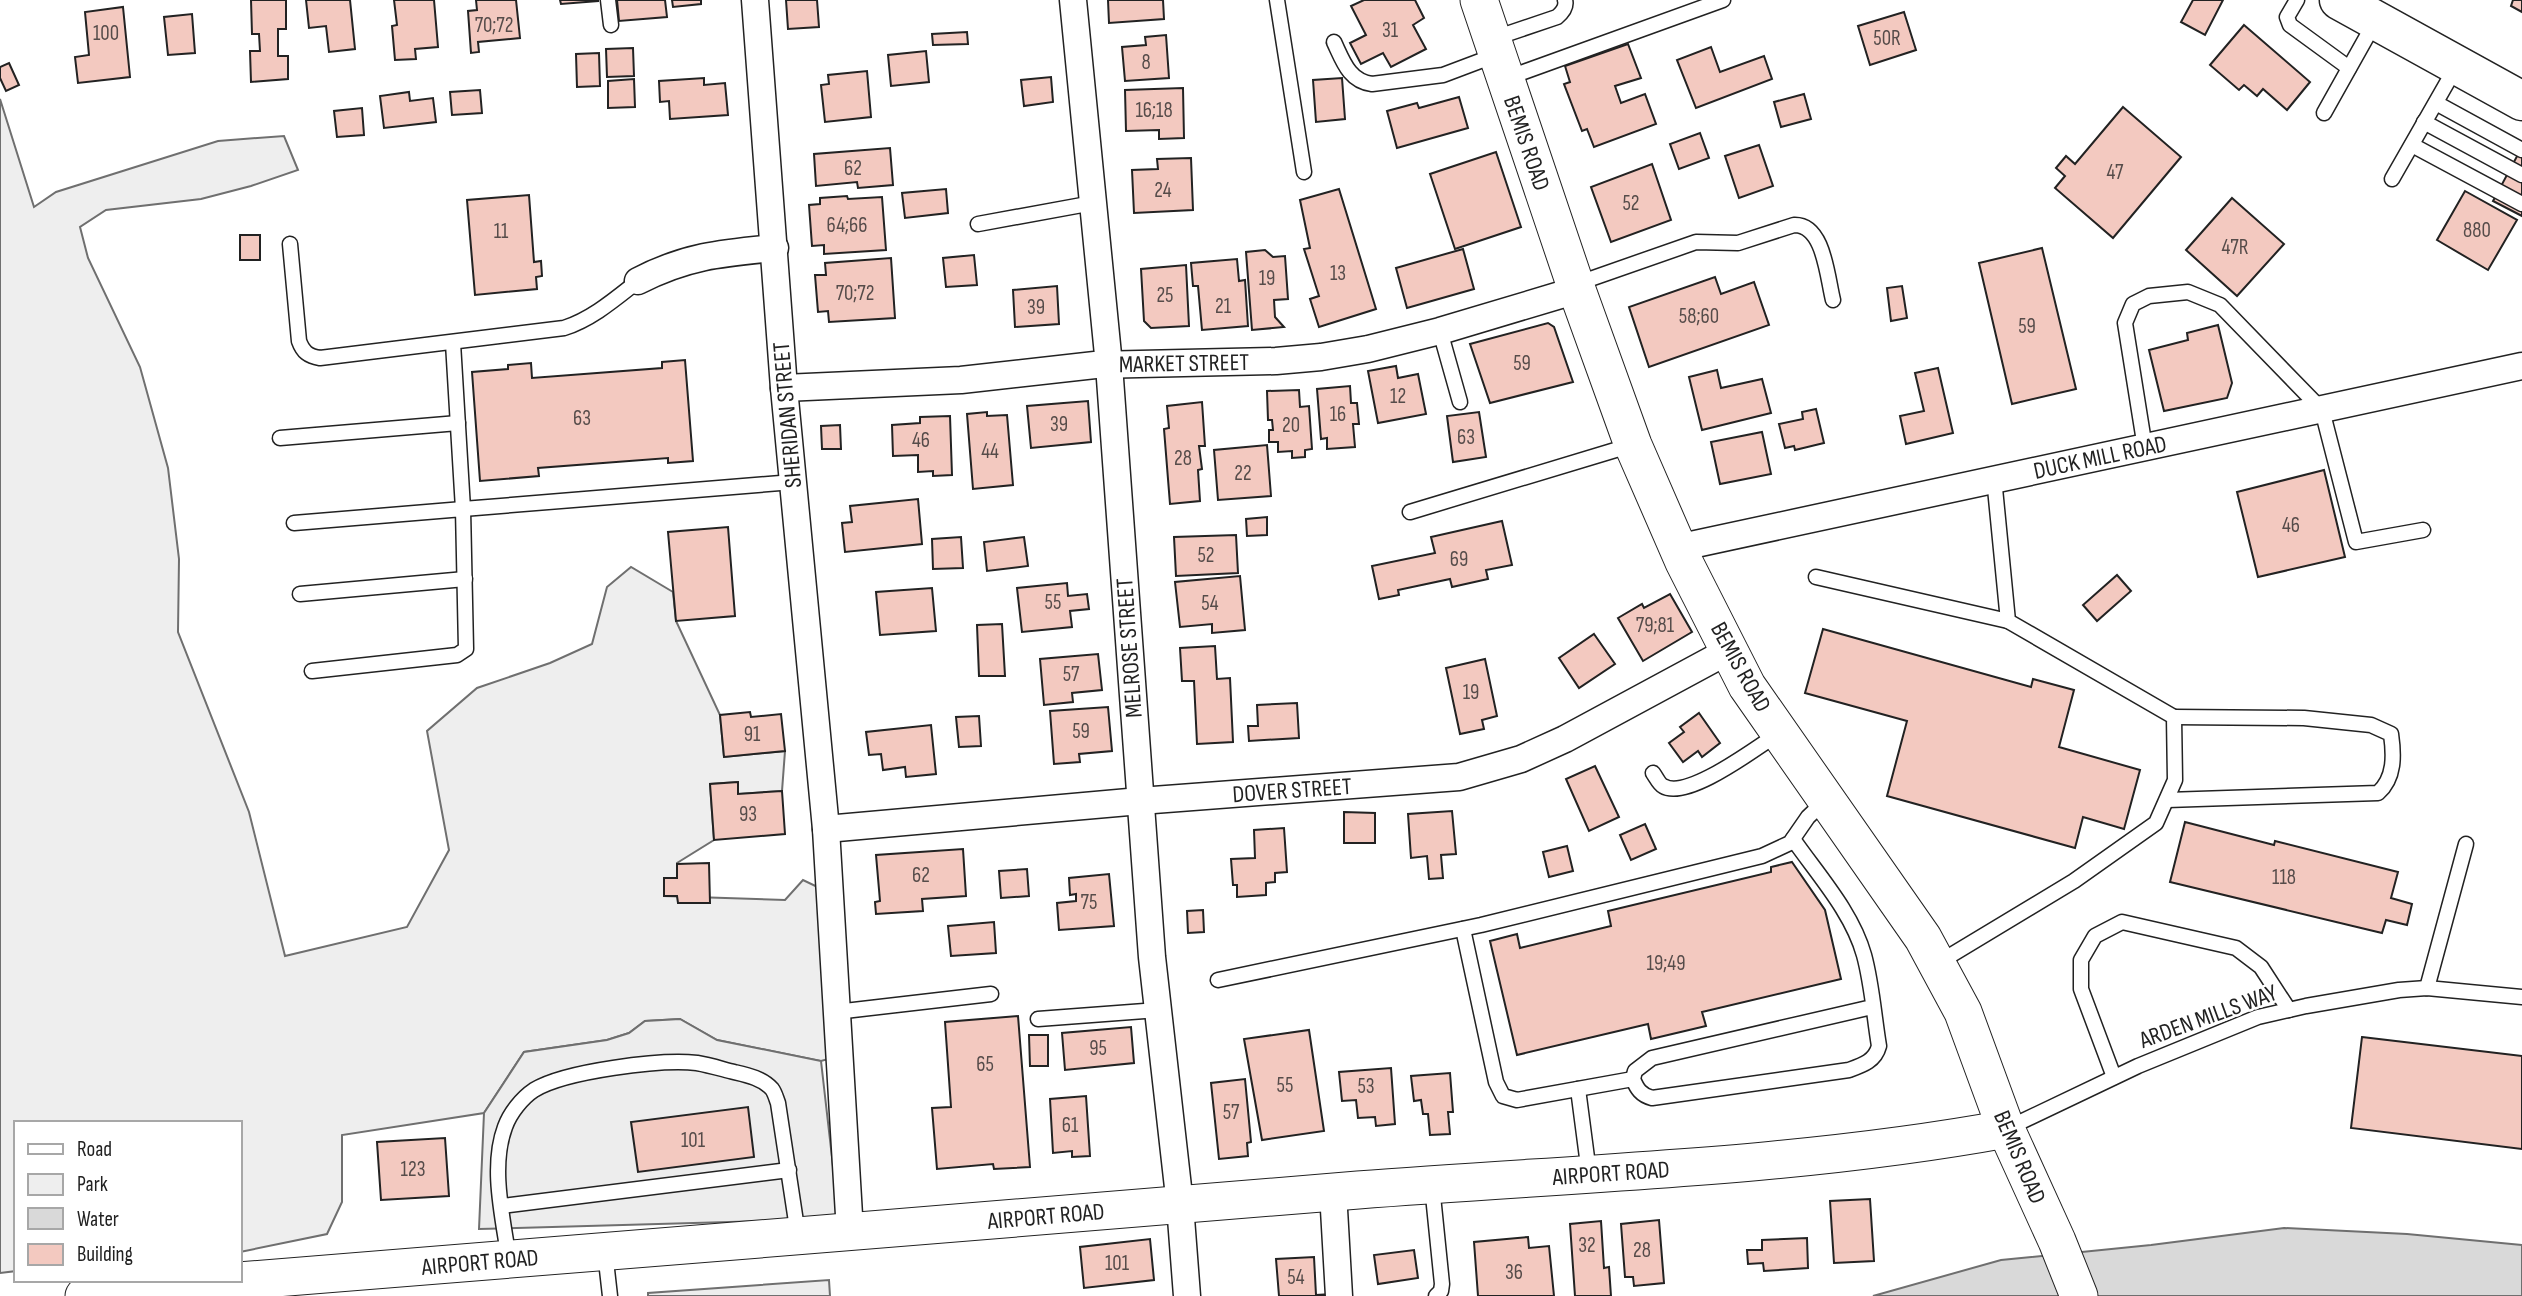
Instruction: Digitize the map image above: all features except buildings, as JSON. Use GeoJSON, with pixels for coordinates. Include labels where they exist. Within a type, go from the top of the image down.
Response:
{"type":"FeatureCollection","features":[{"type":"Feature","properties":{"kind":"highway"},"geometry":{"type":"LineString","coordinates":[[2339,0],[2522,101]]}},
{"type":"Feature","properties":{"kind":"main road","name":"BEMIS ROAD"},"geometry":{"type":"LineString","coordinates":[[1479,0],[1576,287],[1633,445],[1677,548],[1747,686],[1923,938],[1963,1012],[2006,1129],[2079,1296]]}},
{"type":"Feature","properties":{"kind":"main road","name":"AIRPORT ROAD"},"geometry":{"type":"LineString","coordinates":[[84,1296],[200,1290],[509,1260],[1432,1184],[1693,1168],[1914,1145],[2006,1129]]}},
{"type":"Feature","properties":{"kind":"street","name":"SHERIDAN STREET"},"geometry":{"type":"LineString","coordinates":[[755,0],[784,388],[826,829],[850,1232]]}},
{"type":"Feature","properties":{"kind":"street","name":"MELROSE STREET"},"geometry":{"type":"LineString","coordinates":[[1073,0],[1109,365],[1140,801],[1158,1010],[1180,1205],[1186,1296]]}},
{"type":"Feature","properties":{"kind":"street"},"geometry":{"type":"LineString","coordinates":[[638,281],[663,268],[695,258],[775,248]]}},
{"type":"Feature","properties":{"kind":"street","name":"MARKET STREET"},"geometry":{"type":"LineString","coordinates":[[784,388],[961,380],[1109,365],[1276,361],[1321,357],[1368,349],[1440,331],[1576,287]]}},
{"type":"Feature","properties":{"kind":"street","name":"DUCK MILL ROAD"},"geometry":{"type":"LineString","coordinates":[[1677,548],[2522,366]]}},
{"type":"Feature","properties":{"kind":"street","name":"DOVER STREET"},"geometry":{"type":"LineString","coordinates":[[826,829],[1140,801],[1460,777],[1521,759],[1565,739],[1730,650]]}},
{"type":"Feature","properties":{"kind":"street"},"geometry":{"type":"LineString","coordinates":[[1333,1192],[1339,1296]]}},
{"type":"Feature","properties":{"kind":"lane"},"geometry":{"type":"LineString","coordinates":[[608,0],[611,25]]}},
{"type":"Feature","properties":{"kind":"lane"},"geometry":{"type":"LineString","coordinates":[[1277,0],[1304,172]]}},
{"type":"Feature","properties":{"kind":"lane"},"geometry":{"type":"LineString","coordinates":[[1497,58],[1563,13],[1566,0]]}},
{"type":"Feature","properties":{"kind":"lane"},"geometry":{"type":"LineString","coordinates":[[1334,42],[1352,76],[1363,83],[1372,84],[1443,75],[1497,58],[1723,0]]}},
{"type":"Feature","properties":{"kind":"lane"},"geometry":{"type":"LineString","coordinates":[[2297,0],[2287,17],[2290,25],[2349,68]]}},
{"type":"Feature","properties":{"kind":"lane"},"geometry":{"type":"LineString","coordinates":[[2324,113],[2376,21]]}},
{"type":"Feature","properties":{"kind":"lane"},"geometry":{"type":"LineString","coordinates":[[2392,180],[2457,66]]}},
{"type":"Feature","properties":{"kind":"lane"},"geometry":{"type":"LineString","coordinates":[[2436,103],[2522,150]]}},
{"type":"Feature","properties":{"kind":"lane"},"geometry":{"type":"LineString","coordinates":[[2424,122],[2522,175]]}},
{"type":"Feature","properties":{"kind":"lane"},"geometry":{"type":"LineString","coordinates":[[2412,145],[2522,204]]}},
{"type":"Feature","properties":{"kind":"lane"},"geometry":{"type":"LineString","coordinates":[[978,224],[1093,203]]}},
{"type":"Feature","properties":{"kind":"lane"},"geometry":{"type":"LineString","coordinates":[[1576,287],[1696,242],[1738,243],[1794,225],[1802,225],[1808,227],[1818,239],[1833,300]]}},
{"type":"Feature","properties":{"kind":"lane"},"geometry":{"type":"LineString","coordinates":[[290,244],[299,341],[303,351],[310,357],[552,331],[579,323],[638,281]]}},
{"type":"Feature","properties":{"kind":"lane"},"geometry":{"type":"LineString","coordinates":[[2145,448],[2125,323],[2133,304],[2149,296],[2188,292],[2220,305],[2322,410],[2356,542],[2423,530]]}},
{"type":"Feature","properties":{"kind":"lane"},"geometry":{"type":"LineString","coordinates":[[1440,331],[1460,402]]}},
{"type":"Feature","properties":{"kind":"lane"},"geometry":{"type":"LineString","coordinates":[[312,671],[457,654],[463,652],[467,643],[463,509],[453,342]]}},
{"type":"Feature","properties":{"kind":"lane"},"geometry":{"type":"LineString","coordinates":[[280,438],[458,423]]}},
{"type":"Feature","properties":{"kind":"lane"},"geometry":{"type":"LineString","coordinates":[[1410,512],[1633,445]]}},
{"type":"Feature","properties":{"kind":"lane"},"geometry":{"type":"LineString","coordinates":[[1994,478],[2008,621]]}},
{"type":"Feature","properties":{"kind":"lane"},"geometry":{"type":"LineString","coordinates":[[294,523],[793,482]]}},
{"type":"Feature","properties":{"kind":"lane"},"geometry":{"type":"LineString","coordinates":[[1816,577],[2008,621],[2175,718],[2304,718],[2371,724],[2392,734],[2394,754],[2388,784],[2378,793],[2166,800]]}},
{"type":"Feature","properties":{"kind":"lane"},"geometry":{"type":"LineString","coordinates":[[299,594],[465,579]]}},
{"type":"Feature","properties":{"kind":"lane"},"geometry":{"type":"LineString","coordinates":[[1937,964],[2074,881],[2156,823],[2175,780],[2175,718]]}},
{"type":"Feature","properties":{"kind":"lane"},"geometry":{"type":"LineString","coordinates":[[1653,773],[1664,787],[1675,790],[1709,778],[1779,733]]}},
{"type":"Feature","properties":{"kind":"lane"},"geometry":{"type":"LineString","coordinates":[[1218,980],[1463,929],[1762,856],[1790,843],[1808,817],[1826,800]]}},
{"type":"Feature","properties":{"kind":"lane"},"geometry":{"type":"LineString","coordinates":[[1793,839],[1844,913],[1858,939],[1864,956],[1879,1046],[1877,1054],[1868,1062],[1849,1070],[1652,1098],[1640,1092],[1633,1079],[1635,1071],[1652,1058],[1872,1007]]}},
{"type":"Feature","properties":{"kind":"lane"},"geometry":{"type":"LineString","coordinates":[[2427,988],[2466,844]]}},
{"type":"Feature","properties":{"kind":"lane"},"geometry":{"type":"LineString","coordinates":[[2114,1077],[2081,989],[2081,960],[2095,936],[2122,922],[2236,948],[2261,967],[2289,1010]]}},
{"type":"Feature","properties":{"kind":"lane"},"geometry":{"type":"LineString","coordinates":[[1463,929],[1499,1092],[1508,1099],[1517,1100],[1633,1079]]}},
{"type":"Feature","properties":{"kind":"lane","name":"ARDEN MILLS WAY"},"geometry":{"type":"LineString","coordinates":[[2006,1129],[2114,1077],[2258,1017],[2368,995],[2427,988],[2522,997]]}},
{"type":"Feature","properties":{"kind":"lane"},"geometry":{"type":"LineString","coordinates":[[836,1012],[991,994]]}},
{"type":"Feature","properties":{"kind":"lane"},"geometry":{"type":"LineString","coordinates":[[1038,1019],[1158,1010]]}},
{"type":"Feature","properties":{"kind":"lane"},"geometry":{"type":"LineString","coordinates":[[509,1260],[499,1174],[505,1126],[519,1102],[535,1089],[560,1079],[634,1065],[697,1063],[754,1077],[774,1091],[799,1236]]}},
{"type":"Feature","properties":{"kind":"lane"},"geometry":{"type":"LineString","coordinates":[[1578,1089],[1589,1174]]}},
{"type":"Feature","properties":{"kind":"lane"},"geometry":{"type":"LineString","coordinates":[[502,1206],[789,1170]]}},
{"type":"Feature","properties":{"kind":"lane"},"geometry":{"type":"LineString","coordinates":[[1432,1184],[1443,1284],[1441,1292],[1436,1296]]}},
{"type":"Feature","properties":{"kind":"lane"},"geometry":{"type":"LineString","coordinates":[[605,1252],[610,1296]]}},
{"type":"Feature","properties":{"kind":"green space"},"geometry":{"type":"Polygon","coordinates":[[[0,99],[34,207],[56,192],[218,141],[284,136],[298,170],[201,199],[106,210],[80,227],[88,258],[140,367],[168,468],[179,559],[178,632],[249,812],[285,956],[407,927],[449,850],[427,731],[477,688],[550,663],[592,644],[607,587],[631,567],[673,592],[676,621],[720,715],[724,757],[785,751],[782,791],[738,794],[737,782],[710,784],[714,840],[677,863],[677,878],[664,879],[664,896],[785,900],[803,880],[828,892],[839,1056],[821,1061],[717,1040],[680,1019],[645,1021],[629,1033],[607,1040],[524,1052],[484,1113],[342,1135],[342,1202],[327,1234],[242,1252],[242,1121],[14,1121],[14,1271],[0,1273],[0,99]]]}},
{"type":"Feature","properties":{"kind":"shaded area"},"geometry":{"type":"Polygon","coordinates":[[[680,1019],[717,1040],[821,1061],[839,1219],[479,1229],[484,1113],[524,1052],[607,1040],[629,1033],[645,1021],[680,1019]]]}},
{"type":"Feature","properties":{"kind":"shaded area"},"geometry":{"type":"Polygon","coordinates":[[[829,1280],[830,1296],[648,1296],[648,1293],[829,1280]]]}},
{"type":"Feature","properties":{"kind":"water"},"geometry":{"type":"Polygon","coordinates":[[[2284,1228],[2407,1234],[2522,1245],[2522,1296],[1873,1296],[2001,1260],[2284,1228]]]}}]}
